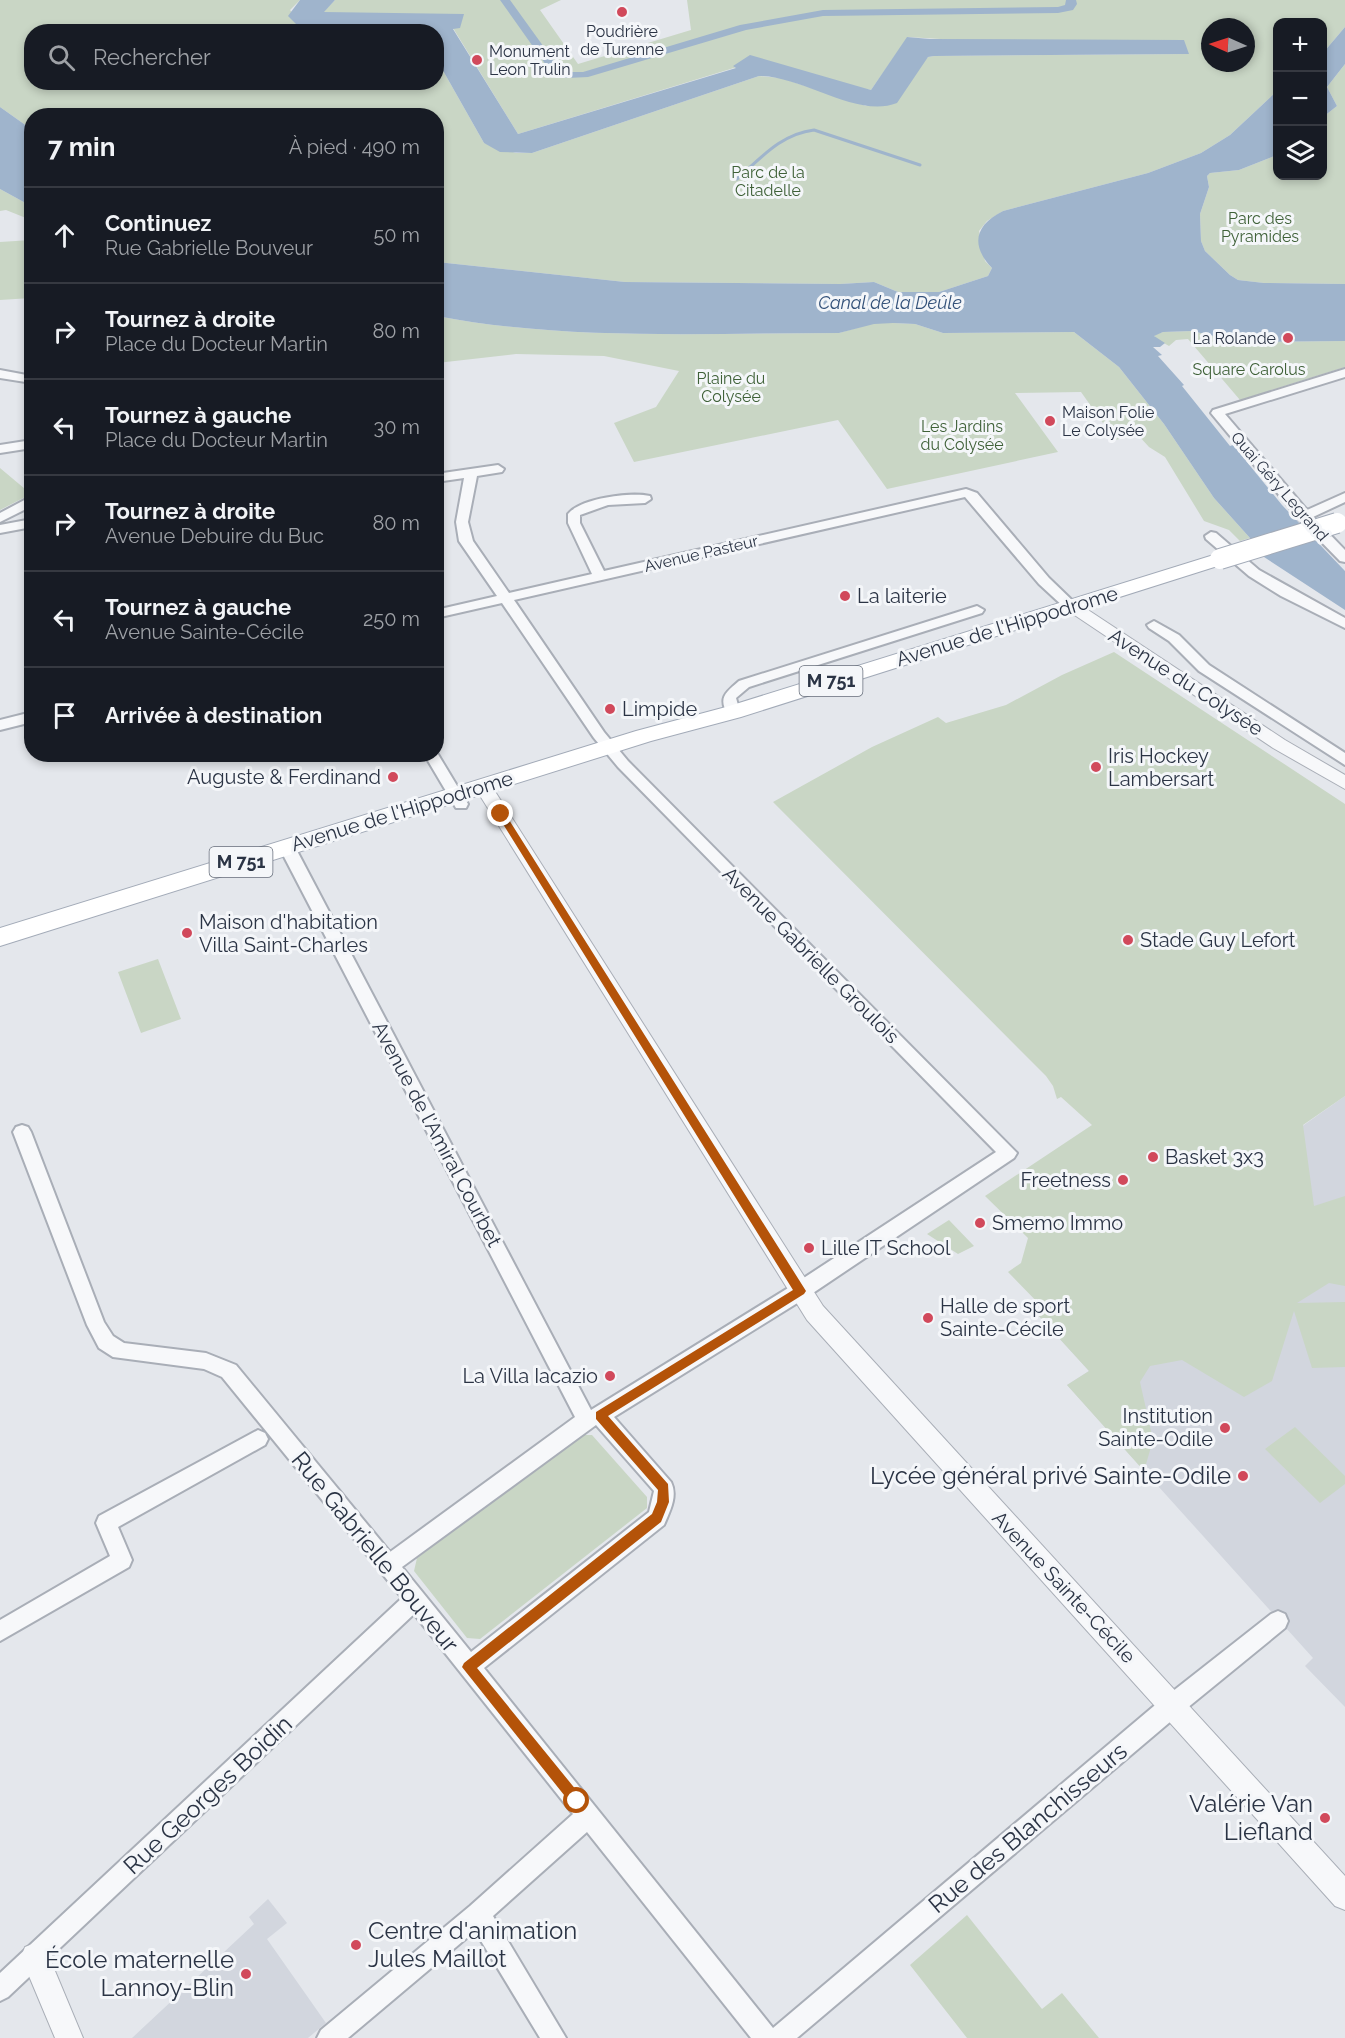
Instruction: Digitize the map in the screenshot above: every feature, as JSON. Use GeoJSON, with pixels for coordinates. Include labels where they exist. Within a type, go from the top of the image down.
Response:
{"type":"FeatureCollection","features":[{"type":"Feature","properties":{"kind":"main road","name":"Avenue de l'Hippodrome"},"geometry":{"type":"LineString","coordinates":[[0,937],[289,852],[612,751],[664,739],[701,721],[1341,522]]}},
{"type":"Feature","properties":{"kind":"main road","name":"Avenue de l'Hippodrome"},"geometry":{"type":"LineString","coordinates":[[0,947],[289,852]]}},
{"type":"Feature","properties":{"kind":"street","name":"Quai Géry Legrand"},"geometry":{"type":"LineString","coordinates":[[1345,373],[1217,412],[1304,516],[1345,558]]}},
{"type":"Feature","properties":{"kind":"street"},"geometry":{"type":"LineString","coordinates":[[0,374],[24,378]]}},
{"type":"Feature","properties":{"kind":"street"},"geometry":{"type":"LineString","coordinates":[[0,386],[24,380]]}},
{"type":"Feature","properties":{"kind":"street"},"geometry":{"type":"LineString","coordinates":[[0,449],[24,445]]}},
{"type":"Feature","properties":{"kind":"street"},"geometry":{"type":"LineString","coordinates":[[444,477],[498,469]]}},
{"type":"Feature","properties":{"kind":"street","name":"Avenue Gabrielle Groulois"},"geometry":{"type":"LineString","coordinates":[[471,473],[463,515],[464,535],[469,547],[612,751],[1008,1153],[800,1291]]}},
{"type":"Feature","properties":{"kind":"street","name":"Avenue Pasteur"},"geometry":{"type":"LineString","coordinates":[[444,612],[966,493]]}},
{"type":"Feature","properties":{"kind":"street","name":"Avenue du Colysée"},"geometry":{"type":"LineString","coordinates":[[966,493],[973,496],[1044,581],[1070,605],[1279,744],[1344,782]]}},
{"type":"Feature","properties":{"kind":"street"},"geometry":{"type":"LineString","coordinates":[[1304,516],[1345,497]]}},
{"type":"Feature","properties":{"kind":"street"},"geometry":{"type":"LineString","coordinates":[[600,576],[574,523],[574,514],[585,507],[625,499],[645,499]]}},
{"type":"Feature","properties":{"kind":"street"},"geometry":{"type":"LineString","coordinates":[[0,518],[24,504]]}},
{"type":"Feature","properties":{"kind":"street"},"geometry":{"type":"LineString","coordinates":[[0,529],[24,524]]}},
{"type":"Feature","properties":{"kind":"street"},"geometry":{"type":"LineString","coordinates":[[1211,536],[1254,573],[1286,593],[1345,624]]}},
{"type":"Feature","properties":{"kind":"street","name":"Avenue de l'Hippodrome"},"geometry":{"type":"LineString","coordinates":[[733,712],[729,697],[744,684],[977,610]]}},
{"type":"Feature","properties":{"kind":"street","name":"Avenue du Colysée"},"geometry":{"type":"LineString","coordinates":[[1154,625],[1174,638],[1204,668],[1345,760]]}},
{"type":"Feature","properties":{"kind":"street"},"geometry":{"type":"LineString","coordinates":[[0,725],[24,719]]}},
{"type":"Feature","properties":{"kind":"street"},"geometry":{"type":"LineString","coordinates":[[436,762],[458,800]]}},
{"type":"Feature","properties":{"kind":"street","name":"Avenue Sainte-Cécile"},"geometry":{"type":"LineString","coordinates":[[486,791],[815,1313],[1345,1896]]}},
{"type":"Feature","properties":{"kind":"street","name":"Avenue de l'Amiral Courbet"},"geometry":{"type":"LineString","coordinates":[[289,852],[593,1418],[664,1488],[663,1502],[657,1518],[469,1667]]}},
{"type":"Feature","properties":{"kind":"street","name":"Rue Gabrielle Bouveur"},"geometry":{"type":"LineString","coordinates":[[22,1132],[96,1324],[106,1342],[120,1351],[206,1361],[229,1371],[388,1564],[766,2038]]}},
{"type":"Feature","properties":{"kind":"street"},"geometry":{"type":"LineString","coordinates":[[388,1564],[593,1418],[800,1291]]}},
{"type":"Feature","properties":{"kind":"street"},"geometry":{"type":"LineString","coordinates":[[0,1631],[122,1560],[106,1523],[258,1439]]}},
{"type":"Feature","properties":{"kind":"street","name":"Rue Georges Boidin"},"geometry":{"type":"LineString","coordinates":[[0,1989],[416,1599]]}},
{"type":"Feature","properties":{"kind":"street","name":"Rue des Blanchisseurs"},"geometry":{"type":"LineString","coordinates":[[780,2038],[1173,1706],[1278,1621]]}},
{"type":"Feature","properties":{"kind":"street"},"geometry":{"type":"LineString","coordinates":[[329,2038],[478,1914],[589,1815]]}},
{"type":"Feature","properties":{"kind":"street"},"geometry":{"type":"LineString","coordinates":[[478,1914],[554,2038]]}},
{"type":"Feature","properties":{"kind":"street"},"geometry":{"type":"LineString","coordinates":[[35,1958],[69,2038]]}},
{"type":"Feature","properties":{"kind":"shaded area","name":"Institution Sainte-Odile"},"geometry":{"type":"Polygon","coordinates":[[[1345,1096],[1345,1707],[1305,1666],[1313,1658],[1067,1385],[1089,1371],[1037,1314],[1345,1096]]]}},
{"type":"Feature","properties":{"kind":"shaded area","name":"École maternelle Lannoy-Blin"},"geometry":{"type":"Polygon","coordinates":[[[268,1899],[287,1923],[267,1939],[326,2023],[308,2038],[132,2038],[254,1924],[249,1917],[268,1899]]]}},
{"type":"Feature","properties":{"kind":"green space","name":"Parc de la Citadelle"},"geometry":{"type":"Polygon","coordinates":[[[0,0],[300,0],[290,10],[303,24],[24,24],[24,90],[444,90],[444,72],[484,143],[516,153],[532,153],[759,76],[781,78],[866,106],[928,57],[934,56],[1189,54],[908,37],[871,90],[734,66],[737,67],[518,134],[453,28],[444,27],[444,24],[420,24],[323,12],[335,0],[561,0],[540,10],[578,64],[691,30],[687,0],[1345,0],[1345,27],[1327,48],[1327,18],[1273,18],[1273,95],[1230,135],[1201,153],[1148,173],[1003,211],[987,221],[979,231],[985,261],[992,268],[988,276],[939,292],[898,292],[874,282],[840,284],[625,282],[444,263],[444,108],[24,108],[24,124],[0,107],[0,0]]]}},
{"type":"Feature","properties":{"kind":"green space","name":"Parc des Pyramides"},"geometry":{"type":"Polygon","coordinates":[[[1345,64],[1345,284],[1264,283],[1238,280],[1205,251],[1201,241],[1200,214],[1209,187],[1207,176],[1210,173],[1239,170],[1273,157],[1273,180],[1327,180],[1327,114],[1337,106],[1327,87],[1345,64]]]}},
{"type":"Feature","properties":{"kind":"green space"},"geometry":{"type":"Polygon","coordinates":[[[0,189],[24,202],[24,217],[6,210],[0,211],[0,189]]]}},
{"type":"Feature","properties":{"kind":"green space"},"geometry":{"type":"Polygon","coordinates":[[[24,240],[24,298],[0,300],[0,242],[24,240]]]}},
{"type":"Feature","properties":{"kind":"green space","name":"Plaine du Colysée"},"geometry":{"type":"Polygon","coordinates":[[[444,317],[536,329],[637,334],[839,333],[874,323],[915,324],[943,333],[1074,332],[1119,367],[1164,424],[1214,498],[1250,538],[1240,541],[1229,530],[1204,521],[1165,457],[1149,447],[1138,435],[1115,440],[1081,392],[1015,393],[1058,452],[887,489],[838,420],[634,462],[614,423],[656,407],[679,371],[604,356],[516,354],[444,362],[444,317]]]}},
{"type":"Feature","properties":{"kind":"green space","name":"Square Carolus"},"geometry":{"type":"Polygon","coordinates":[[[1192,331],[1239,342],[1345,341],[1345,367],[1240,400],[1188,339],[1176,340],[1169,346],[1155,338],[1154,335],[1163,332],[1192,331]]]}},
{"type":"Feature","properties":{"kind":"green space"},"geometry":{"type":"Polygon","coordinates":[[[0,468],[24,488],[24,498],[0,510],[0,468]]]}},
{"type":"Feature","properties":{"kind":"green space","name":"Stade Guy Lefort"},"geometry":{"type":"Polygon","coordinates":[[[1114,652],[1345,804],[1345,1096],[1303,1125],[1314,1206],[1345,1196],[1345,1286],[1329,1283],[1297,1303],[1345,1302],[1345,1367],[1312,1368],[1294,1311],[1272,1381],[1244,1397],[1182,1360],[1150,1366],[1140,1382],[1153,1440],[1144,1471],[1067,1385],[1089,1371],[1037,1314],[1044,1309],[1008,1272],[1021,1263],[1028,1238],[985,1196],[1092,1125],[1061,1097],[1057,1099],[1053,1086],[1046,1076],[773,802],[872,747],[938,717],[946,723],[1006,705],[1062,675],[1114,652]]]}},
{"type":"Feature","properties":{"kind":"green space"},"geometry":{"type":"Polygon","coordinates":[[[158,959],[181,1019],[141,1033],[118,972],[158,959]]]}},
{"type":"Feature","properties":{"kind":"green space"},"geometry":{"type":"Polygon","coordinates":[[[949,1220],[974,1246],[958,1254],[927,1234],[949,1220]]]}},
{"type":"Feature","properties":{"kind":"green space"},"geometry":{"type":"Polygon","coordinates":[[[1295,1427],[1345,1476],[1345,1484],[1320,1503],[1265,1449],[1295,1427]]]}},
{"type":"Feature","properties":{"kind":"green space"},"geometry":{"type":"Polygon","coordinates":[[[580,1435],[592,1435],[647,1497],[647,1508],[480,1639],[467,1638],[414,1571],[417,1558],[580,1435]]]}},
{"type":"Feature","properties":{"kind":"green space"},"geometry":{"type":"Polygon","coordinates":[[[967,1915],[1042,2009],[1062,1993],[1099,2038],[967,2038],[910,1965],[967,1915]]]}},
{"type":"Feature","properties":{"kind":"water"},"geometry":{"type":"Polygon","coordinates":[[[300,0],[335,0],[324,12],[464,14],[460,28],[453,29],[518,134],[736,68],[733,66],[750,55],[871,90],[907,37],[1184,40],[1189,54],[928,57],[897,103],[881,106],[865,106],[794,82],[759,76],[532,153],[500,152],[484,143],[444,72],[444,24],[296,24],[288,16],[300,0]]]}},
{"type":"Feature","properties":{"kind":"water"},"geometry":{"type":"Polygon","coordinates":[[[1345,27],[1345,64],[1327,87],[1327,72],[1327,48],[1345,27]]]}},
{"type":"Feature","properties":{"kind":"water"},"geometry":{"type":"Polygon","coordinates":[[[1327,87],[1337,106],[1327,114],[1327,87]]]}},
{"type":"Feature","properties":{"kind":"water","name":"Canal de la Deûle"},"geometry":{"type":"Polygon","coordinates":[[[1273,95],[1273,157],[1239,170],[1210,173],[1207,176],[1209,187],[1200,214],[1201,241],[1205,251],[1238,280],[1264,283],[1345,284],[1345,341],[1239,342],[1192,331],[1163,332],[1154,336],[1165,343],[1160,347],[1153,347],[1162,355],[1158,356],[1184,385],[1182,386],[1230,446],[1233,445],[1282,505],[1345,571],[1345,610],[1264,557],[1214,498],[1164,424],[1119,367],[1074,332],[943,333],[915,324],[893,323],[874,324],[839,333],[637,334],[536,329],[444,317],[444,263],[625,282],[840,284],[874,282],[898,292],[939,292],[988,276],[992,268],[980,251],[979,236],[986,223],[1003,211],[1148,173],[1201,153],[1230,135],[1273,95]]]}},
{"type":"Feature","properties":{"kind":"water"},"geometry":{"type":"Polygon","coordinates":[[[0,107],[24,124],[24,202],[0,189],[0,107]]]}},
{"type":"Feature","properties":{"kind":"waterway"},"geometry":{"type":"LineString","coordinates":[[505,0],[555,70],[567,75],[584,75],[744,27],[823,13],[1058,10],[1069,8],[1072,4],[1071,0]]}},
{"type":"Feature","properties":{"kind":"waterway"},"geometry":{"type":"LineString","coordinates":[[737,179],[781,142],[791,136],[814,130],[920,165]]}},
{"type":"Feature","properties":{"kind":"place","name":"Poudrière de Turenne"},"geometry":{"type":"Point","coordinates":[622,12]}},
{"type":"Feature","properties":{"kind":"place","name":"Monument Leon Trulin"},"geometry":{"type":"Point","coordinates":[477,60]}},
{"type":"Feature","properties":{"kind":"place","name":"La Rolande"},"geometry":{"type":"Point","coordinates":[1288,338]}},
{"type":"Feature","properties":{"kind":"place","name":"Maison Folie Le Colysée"},"geometry":{"type":"Point","coordinates":[1050,421]}},
{"type":"Feature","properties":{"kind":"place","name":"La laiterie"},"geometry":{"type":"Point","coordinates":[845,596]}},
{"type":"Feature","properties":{"kind":"place","name":"Limpide"},"geometry":{"type":"Point","coordinates":[610,709]}},
{"type":"Feature","properties":{"kind":"place","name":"Iris Hockey Lambersart"},"geometry":{"type":"Point","coordinates":[1096,767]}},
{"type":"Feature","properties":{"kind":"place","name":"Auguste & Ferdinand"},"geometry":{"type":"Point","coordinates":[393,777]}},
{"type":"Feature","properties":{"kind":"place","name":"Maison d'habitation Villa Saint-Charles"},"geometry":{"type":"Point","coordinates":[187,933]}},
{"type":"Feature","properties":{"kind":"place","name":"Stade Guy Lefort"},"geometry":{"type":"Point","coordinates":[1128,940]}},
{"type":"Feature","properties":{"kind":"place","name":"Basket 3x3"},"geometry":{"type":"Point","coordinates":[1153,1157]}},
{"type":"Feature","properties":{"kind":"place","name":"Freetness"},"geometry":{"type":"Point","coordinates":[1123,1180]}},
{"type":"Feature","properties":{"kind":"place","name":"Smemo Immo"},"geometry":{"type":"Point","coordinates":[980,1223]}},
{"type":"Feature","properties":{"kind":"place","name":"Lille IT School"},"geometry":{"type":"Point","coordinates":[809,1248]}},
{"type":"Feature","properties":{"kind":"place","name":"Halle de sport Sainte-Cécile"},"geometry":{"type":"Point","coordinates":[928,1318]}},
{"type":"Feature","properties":{"kind":"place","name":"La Villa Iacazio"},"geometry":{"type":"Point","coordinates":[610,1376]}},
{"type":"Feature","properties":{"kind":"place","name":"Institution Sainte-Odile"},"geometry":{"type":"Point","coordinates":[1225,1428]}},
{"type":"Feature","properties":{"kind":"place","name":"Lycée général privé Sainte-Odile"},"geometry":{"type":"Point","coordinates":[1243,1476]}},
{"type":"Feature","properties":{"kind":"place","name":"Valérie Van Liefland"},"geometry":{"type":"Point","coordinates":[1325,1818]}},
{"type":"Feature","properties":{"kind":"place","name":"Centre d'animation Jules Maillot"},"geometry":{"type":"Point","coordinates":[356,1945]}},
{"type":"Feature","properties":{"kind":"place","name":"École maternelle Lannoy-Blin"},"geometry":{"type":"Point","coordinates":[246,1974]}},
{"type":"Feature","properties":{"kind":"route"},"geometry":{"type":"LineString","coordinates":[[501,814],[800,1291],[600,1415],[664,1488],[663,1502],[657,1518],[469,1667],[577,1801]]}},
{"type":"Feature","properties":{"kind":"park label","name":"Les Jardins du Colysée"},"geometry":{"type":"Point","coordinates":[962,435]}}]}
